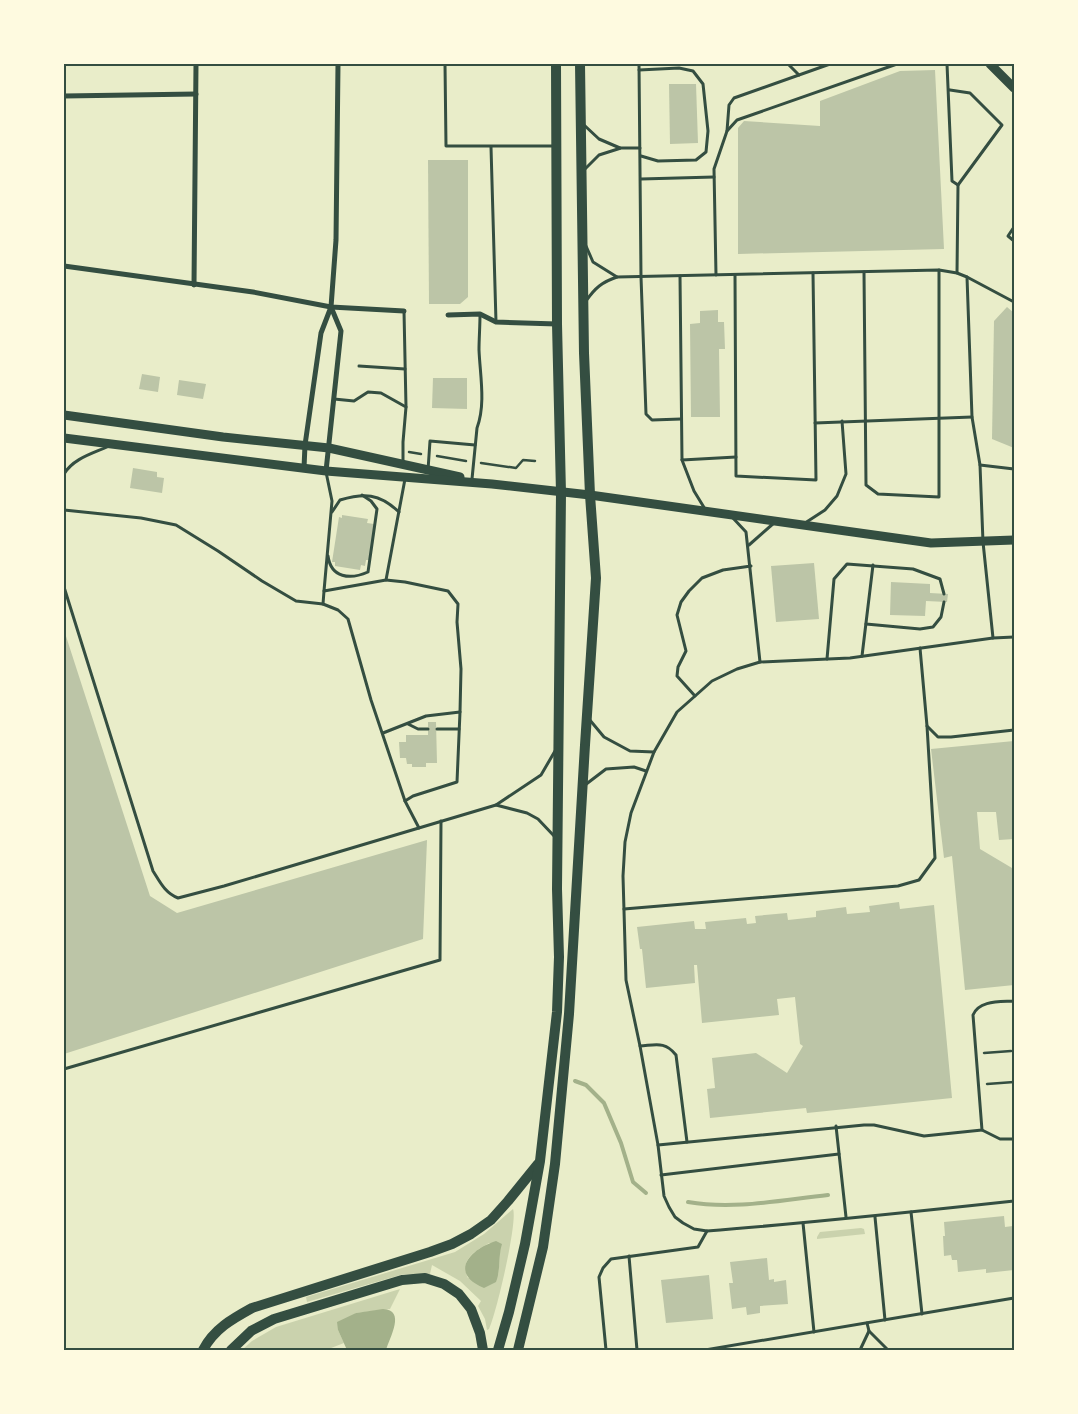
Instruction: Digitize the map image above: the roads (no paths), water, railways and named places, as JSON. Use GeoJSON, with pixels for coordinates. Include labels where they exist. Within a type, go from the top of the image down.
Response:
{"type":"FeatureCollection","features":[{"type":"Feature","properties":{"kind":"highway"},"geometry":{"type":"LineString","coordinates":[[498,1350],[520,1263],[540,1161],[557,1012],[559,957],[561,492],[557,324],[556,64]]}},
{"type":"Feature","properties":{"kind":"highway"},"geometry":{"type":"LineString","coordinates":[[518,1350],[543,1247],[555,1164],[569,1014],[596,578],[590,495],[583,306],[580,64]]}},
{"type":"Feature","properties":{"kind":"highway"},"geometry":{"type":"LineString","coordinates":[[203,1350],[212,1336],[225,1324],[252,1308],[430,1252],[471,1234],[491,1220],[540,1161]]}},
{"type":"Feature","properties":{"kind":"highway"},"geometry":{"type":"LineString","coordinates":[[231,1350],[250,1331],[274,1319],[402,1280],[425,1278],[444,1284],[459,1294],[471,1309],[480,1333],[483,1350]]}},
{"type":"Feature","properties":{"kind":"main road"},"geometry":{"type":"LineString","coordinates":[[990,64],[1014,88]]}},
{"type":"Feature","properties":{"kind":"main road"},"geometry":{"type":"LineString","coordinates":[[64,415],[224,437],[329,448],[492,484]]}},
{"type":"Feature","properties":{"kind":"main road"},"geometry":{"type":"LineString","coordinates":[[64,438],[326,471],[492,484],[590,495],[931,543],[1014,540]]}},
{"type":"Feature","properties":{"kind":"street"},"geometry":{"type":"LineString","coordinates":[[194,285],[196,64]]}},
{"type":"Feature","properties":{"kind":"street"},"geometry":{"type":"LineString","coordinates":[[304,468],[305,445],[321,333],[331,307],[336,240],[338,64]]}},
{"type":"Feature","properties":{"kind":"street"},"geometry":{"type":"LineString","coordinates":[[64,96],[196,94]]}},
{"type":"Feature","properties":{"kind":"street"},"geometry":{"type":"LineString","coordinates":[[64,266],[253,292],[331,307],[404,311]]}},
{"type":"Feature","properties":{"kind":"street"},"geometry":{"type":"LineString","coordinates":[[326,471],[341,331],[331,307]]}},
{"type":"Feature","properties":{"kind":"street"},"geometry":{"type":"LineString","coordinates":[[448,314],[480,314],[496,322],[557,324]]}},
{"type":"Feature","properties":{"kind":"lane"},"geometry":{"type":"LineString","coordinates":[[445,64],[446,146],[557,146]]}},
{"type":"Feature","properties":{"kind":"lane"},"geometry":{"type":"LineString","coordinates":[[639,64],[641,276],[646,414],[652,420],[681,418]]}},
{"type":"Feature","properties":{"kind":"lane"},"geometry":{"type":"LineString","coordinates":[[788,64],[799,75]]}},
{"type":"Feature","properties":{"kind":"lane"},"geometry":{"type":"LineString","coordinates":[[716,275],[714,169],[726,131],[729,106],[734,98],[830,64]]}},
{"type":"Feature","properties":{"kind":"lane"},"geometry":{"type":"LineString","coordinates":[[726,131],[737,120],[897,64]]}},
{"type":"Feature","properties":{"kind":"lane"},"geometry":{"type":"LineString","coordinates":[[947,64],[950,90],[952,181],[958,185]]}},
{"type":"Feature","properties":{"kind":"lane"},"geometry":{"type":"LineString","coordinates":[[639,70],[679,68],[693,71],[703,84],[708,131],[706,152],[696,160],[658,162],[640,156]]}},
{"type":"Feature","properties":{"kind":"lane"},"geometry":{"type":"LineString","coordinates":[[950,90],[970,93],[1002,125],[958,185],[957,273]]}},
{"type":"Feature","properties":{"kind":"lane"},"geometry":{"type":"LineString","coordinates":[[580,122],[599,139],[621,148]]}},
{"type":"Feature","properties":{"kind":"lane"},"geometry":{"type":"LineString","coordinates":[[491,147],[496,322]]}},
{"type":"Feature","properties":{"kind":"lane"},"geometry":{"type":"LineString","coordinates":[[581,173],[599,155],[621,148],[640,148]]}},
{"type":"Feature","properties":{"kind":"lane"},"geometry":{"type":"LineString","coordinates":[[641,179],[714,177]]}},
{"type":"Feature","properties":{"kind":"lane"},"geometry":{"type":"LineString","coordinates":[[1014,227],[1008,236],[1014,241]]}},
{"type":"Feature","properties":{"kind":"lane"},"geometry":{"type":"LineString","coordinates":[[582,238],[593,262],[617,277]]}},
{"type":"Feature","properties":{"kind":"lane"},"geometry":{"type":"LineString","coordinates":[[864,272],[866,485],[878,494],[939,497],[939,270]]}},
{"type":"Feature","properties":{"kind":"lane"},"geometry":{"type":"LineString","coordinates":[[583,306],[594,289],[606,281],[617,277],[939,270],[967,277],[1014,302]]}},
{"type":"Feature","properties":{"kind":"lane"},"geometry":{"type":"LineString","coordinates":[[735,275],[736,476],[816,480],[813,273]]}},
{"type":"Feature","properties":{"kind":"lane"},"geometry":{"type":"LineString","coordinates":[[680,276],[682,460],[694,491],[707,512]]}},
{"type":"Feature","properties":{"kind":"lane"},"geometry":{"type":"LineString","coordinates":[[967,277],[972,417],[980,465],[983,542],[993,638]]}},
{"type":"Feature","properties":{"kind":"lane"},"geometry":{"type":"LineString","coordinates":[[403,464],[406,407],[404,311]]}},
{"type":"Feature","properties":{"kind":"lane"},"geometry":{"type":"LineString","coordinates":[[472,479],[475,445],[480,420],[480,314]]}},
{"type":"Feature","properties":{"kind":"lane"},"geometry":{"type":"LineString","coordinates":[[359,366],[405,369]]}},
{"type":"Feature","properties":{"kind":"lane"},"geometry":{"type":"LineString","coordinates":[[334,399],[354,401],[368,392],[381,393],[406,407]]}},
{"type":"Feature","properties":{"kind":"lane"},"geometry":{"type":"LineString","coordinates":[[815,423],[972,417]]}},
{"type":"Feature","properties":{"kind":"lane"},"geometry":{"type":"LineString","coordinates":[[802,525],[825,510],[837,496],[846,474],[842,421]]}},
{"type":"Feature","properties":{"kind":"lane"},"geometry":{"type":"LineString","coordinates":[[428,470],[430,441],[475,445]]}},
{"type":"Feature","properties":{"kind":"lane"},"geometry":{"type":"LineString","coordinates":[[64,474],[67,469],[82,458],[113,444]]}},
{"type":"Feature","properties":{"kind":"lane"},"geometry":{"type":"LineString","coordinates":[[682,460],[736,457]]}},
{"type":"Feature","properties":{"kind":"lane"},"geometry":{"type":"LineString","coordinates":[[980,465],[1014,469]]}},
{"type":"Feature","properties":{"kind":"lane"},"geometry":{"type":"LineString","coordinates":[[322,604],[332,502],[326,471]]}},
{"type":"Feature","properties":{"kind":"lane"},"geometry":{"type":"LineString","coordinates":[[386,580],[405,477]]}},
{"type":"Feature","properties":{"kind":"lane"},"geometry":{"type":"LineString","coordinates":[[331,515],[340,500],[357,495],[374,496],[390,504],[399,512]]}},
{"type":"Feature","properties":{"kind":"lane"},"geometry":{"type":"LineString","coordinates":[[328,550],[329,563],[333,570],[339,574],[354,576],[368,572],[377,509],[371,501],[362,495]]}},
{"type":"Feature","properties":{"kind":"lane"},"geometry":{"type":"LineString","coordinates":[[64,510],[141,518],[176,525],[296,601],[322,604],[338,610],[348,620],[405,801],[419,828]]}},
{"type":"Feature","properties":{"kind":"lane"},"geometry":{"type":"LineString","coordinates":[[730,515],[746,532],[760,662]]}},
{"type":"Feature","properties":{"kind":"lane"},"geometry":{"type":"LineString","coordinates":[[748,545],[776,522]]}},
{"type":"Feature","properties":{"kind":"lane"},"geometry":{"type":"LineString","coordinates":[[827,659],[834,579],[847,564],[913,569],[940,579],[944,594]]}},
{"type":"Feature","properties":{"kind":"lane"},"geometry":{"type":"LineString","coordinates":[[862,656],[873,565]]}},
{"type":"Feature","properties":{"kind":"lane"},"geometry":{"type":"LineString","coordinates":[[695,696],[677,676],[678,667],[686,651],[677,616],[682,602],[702,578],[723,570],[751,566]]}},
{"type":"Feature","properties":{"kind":"lane"},"geometry":{"type":"LineString","coordinates":[[324,590],[386,580],[448,590],[458,604],[457,622],[461,669],[457,782],[413,796],[405,801]]}},
{"type":"Feature","properties":{"kind":"lane"},"geometry":{"type":"LineString","coordinates":[[64,587],[154,871],[162,887],[172,896],[178,898],[496,805],[541,775],[559,744]]}},
{"type":"Feature","properties":{"kind":"lane"},"geometry":{"type":"LineString","coordinates":[[866,624],[920,629],[933,627],[942,617],[944,602]]}},
{"type":"Feature","properties":{"kind":"lane"},"geometry":{"type":"LineString","coordinates":[[1014,637],[993,638],[862,656],[760,662],[737,669],[712,680],[677,712],[654,752],[631,813],[625,842],[623,876],[626,980],[658,1145],[664,1196],[675,1217],[682,1223],[694,1229],[707,1231],[875,1217],[1014,1201]]}},
{"type":"Feature","properties":{"kind":"lane"},"geometry":{"type":"LineString","coordinates":[[624,909],[898,886],[919,880],[936,858],[920,648]]}},
{"type":"Feature","properties":{"kind":"lane"},"geometry":{"type":"LineString","coordinates":[[383,734],[426,716],[460,712]]}},
{"type":"Feature","properties":{"kind":"lane"},"geometry":{"type":"LineString","coordinates":[[587,717],[604,737],[630,751],[654,752]]}},
{"type":"Feature","properties":{"kind":"lane"},"geometry":{"type":"LineString","coordinates":[[408,724],[418,729],[428,729]]}},
{"type":"Feature","properties":{"kind":"lane"},"geometry":{"type":"LineString","coordinates":[[927,726],[938,737],[1014,730]]}},
{"type":"Feature","properties":{"kind":"lane"},"geometry":{"type":"LineString","coordinates":[[437,729],[459,729]]}},
{"type":"Feature","properties":{"kind":"lane"},"geometry":{"type":"LineString","coordinates":[[583,787],[606,768],[634,767],[646,771]]}},
{"type":"Feature","properties":{"kind":"lane"},"geometry":{"type":"LineString","coordinates":[[496,805],[527,813],[538,819],[558,841]]}},
{"type":"Feature","properties":{"kind":"lane"},"geometry":{"type":"LineString","coordinates":[[64,1069],[440,960],[441,822]]}},
{"type":"Feature","properties":{"kind":"lane"},"geometry":{"type":"LineString","coordinates":[[982,1130],[973,1015],[976,1009],[988,1003],[1014,1001]]}},
{"type":"Feature","properties":{"kind":"lane"},"geometry":{"type":"LineString","coordinates":[[640,1046],[664,1045],[671,1048],[676,1055],[687,1142]]}},
{"type":"Feature","properties":{"kind":"lane"},"geometry":{"type":"LineString","coordinates":[[658,1145],[836,1126],[874,1125],[924,1136],[982,1130],[1000,1139],[1014,1139]]}},
{"type":"Feature","properties":{"kind":"lane"},"geometry":{"type":"LineString","coordinates":[[836,1126],[846,1218]]}},
{"type":"Feature","properties":{"kind":"lane"},"geometry":{"type":"LineString","coordinates":[[661,1175],[840,1154]]}},
{"type":"Feature","properties":{"kind":"lane"},"geometry":{"type":"LineString","coordinates":[[911,1212],[922,1314]]}},
{"type":"Feature","properties":{"kind":"lane"},"geometry":{"type":"LineString","coordinates":[[875,1217],[885,1320]]}},
{"type":"Feature","properties":{"kind":"lane"},"geometry":{"type":"LineString","coordinates":[[803,1223],[814,1332]]}},
{"type":"Feature","properties":{"kind":"lane"},"geometry":{"type":"LineString","coordinates":[[606,1350],[599,1276],[611,1258],[698,1247],[707,1231]]}},
{"type":"Feature","properties":{"kind":"lane"},"geometry":{"type":"LineString","coordinates":[[629,1256],[637,1350]]}},
{"type":"Feature","properties":{"kind":"lane"},"geometry":{"type":"LineString","coordinates":[[705,1350],[1014,1298]]}},
{"type":"Feature","properties":{"kind":"lane"},"geometry":{"type":"LineString","coordinates":[[867,1323],[869,1331],[888,1350]]}},
{"type":"Feature","properties":{"kind":"lane"},"geometry":{"type":"LineString","coordinates":[[860,1350],[869,1331]]}},
{"type":"Feature","properties":{"kind":"waterway"},"geometry":{"type":"LineString","coordinates":[[575,1081],[586,1085],[604,1103],[621,1143],[633,1182],[646,1193]]}},
{"type":"Feature","properties":{"kind":"waterway"},"geometry":{"type":"LineString","coordinates":[[688,1202],[740,1205],[828,1195]]}}]}
